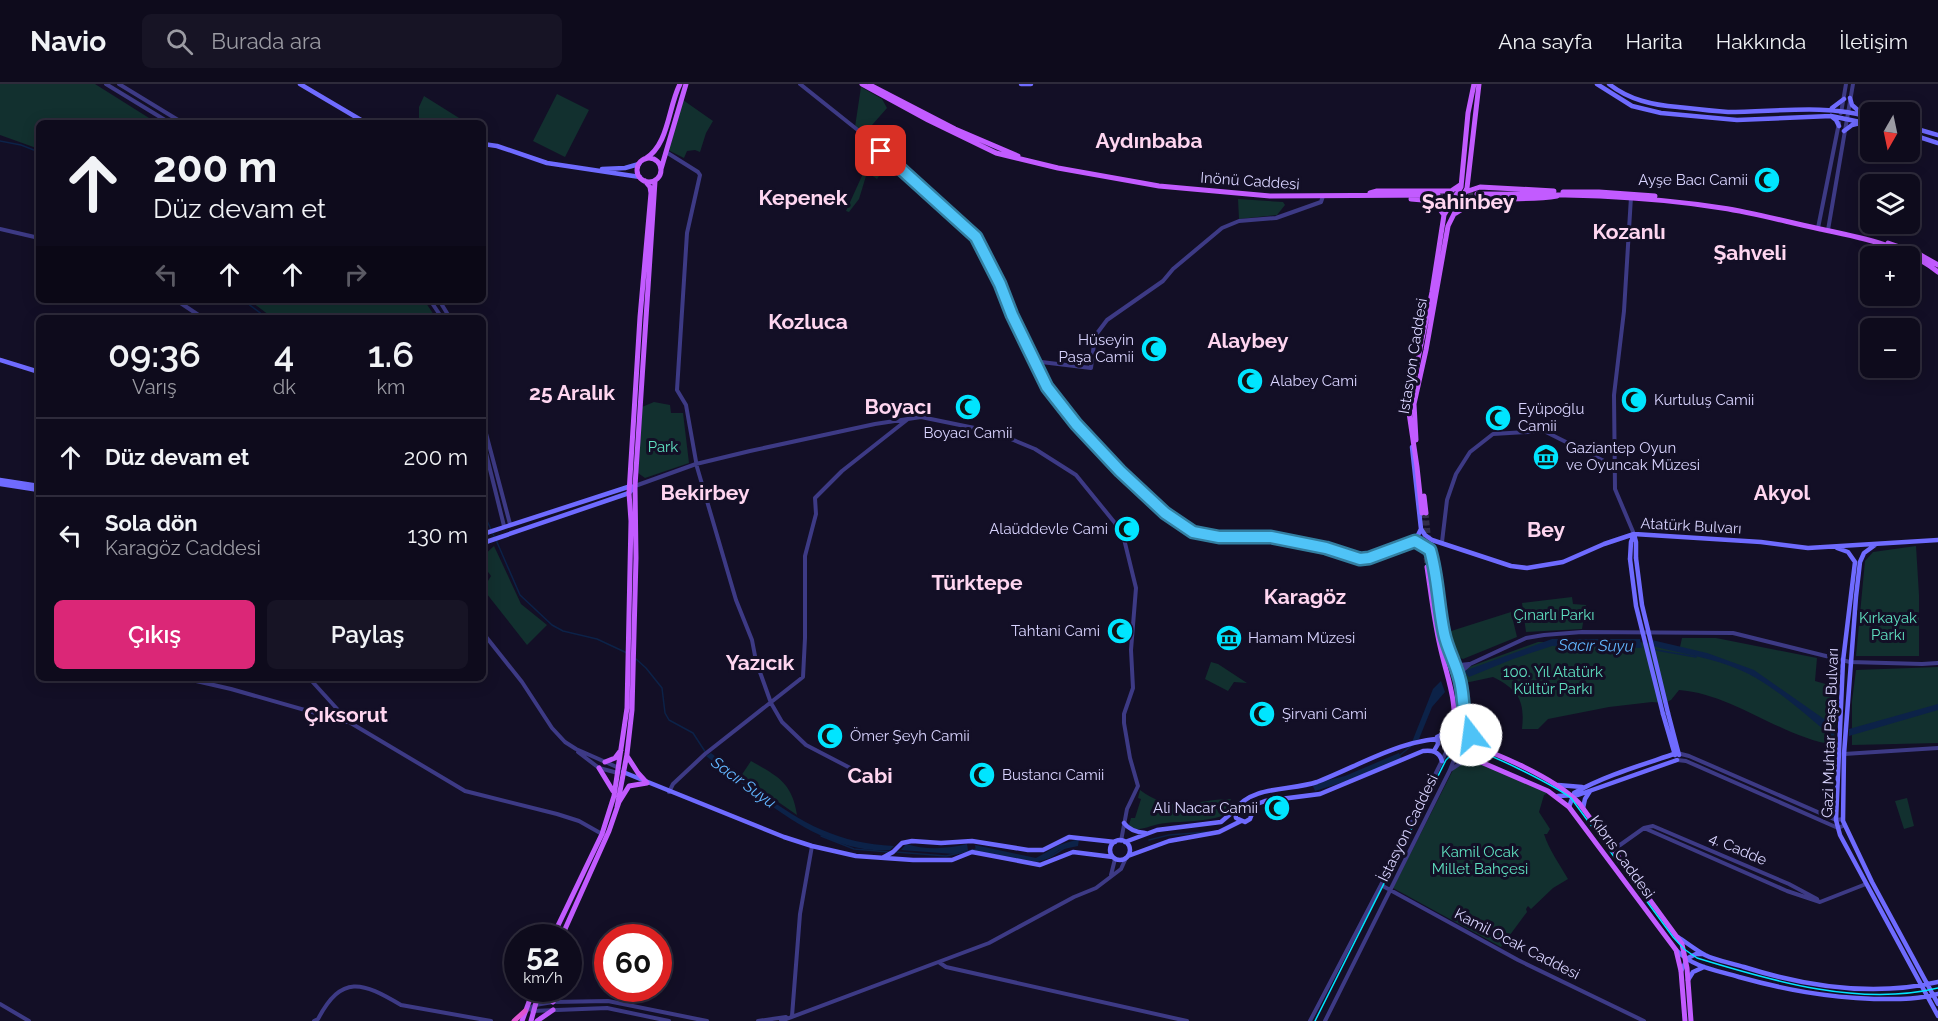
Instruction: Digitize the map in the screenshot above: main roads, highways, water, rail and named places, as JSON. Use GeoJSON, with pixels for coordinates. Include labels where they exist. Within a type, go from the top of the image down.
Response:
{"type":"FeatureCollection","features":[{"type":"Feature","properties":{"kind":"highway"},"geometry":{"type":"LineString","coordinates":[[514,1021],[525,1011]]}},
{"type":"Feature","properties":{"kind":"main road"},"geometry":{"type":"LineString","coordinates":[[300,84],[361,120]]}},
{"type":"Feature","properties":{"kind":"main road"},"geometry":{"type":"LineString","coordinates":[[590,169],[625,168],[639,164],[651,155],[663,135],[680,84]]}},
{"type":"Feature","properties":{"kind":"main road"},"geometry":{"type":"LineString","coordinates":[[559,924],[602,834],[627,754],[632,710],[629,643],[631,521],[629,493],[633,486],[655,181],[661,174],[686,84]]}},
{"type":"Feature","properties":{"kind":"main road"},"geometry":{"type":"LineString","coordinates":[[862,84],[916,113]]}},
{"type":"Feature","properties":{"kind":"main road"},"geometry":{"type":"LineString","coordinates":[[869,84],[930,116]]}},
{"type":"Feature","properties":{"kind":"main road"},"geometry":{"type":"LineString","coordinates":[[877,84],[930,116]]}},
{"type":"Feature","properties":{"kind":"main road"},"geometry":{"type":"LineString","coordinates":[[1021,84],[1031,84]]}},
{"type":"Feature","properties":{"kind":"main road"},"geometry":{"type":"LineString","coordinates":[[1443,624],[1430,550],[1415,541],[1421,529],[1408,406],[1432,292],[1444,215],[1462,184],[1468,113],[1474,84]]}},
{"type":"Feature","properties":{"kind":"main road","name":"Istasyon Caddesi"},"geometry":{"type":"LineString","coordinates":[[1413,438],[1424,513],[1414,425],[1414,404],[1450,220],[1466,192],[1479,84]]}},
{"type":"Feature","properties":{"kind":"main road"},"geometry":{"type":"LineString","coordinates":[[1597,84],[1632,106],[1660,113],[1737,120],[1831,116],[1860,121]]}},
{"type":"Feature","properties":{"kind":"main road"},"geometry":{"type":"LineString","coordinates":[[1609,84],[1648,103],[1708,111],[1829,109],[1860,114]]}},
{"type":"Feature","properties":{"kind":"main road"},"geometry":{"type":"LineString","coordinates":[[882,90],[916,113]]}},
{"type":"Feature","properties":{"kind":"main road"},"geometry":{"type":"LineString","coordinates":[[1850,98],[1852,105],[1860,112]]}},
{"type":"Feature","properties":{"kind":"main road"},"geometry":{"type":"LineString","coordinates":[[1829,109],[1839,105],[1844,99]]}},
{"type":"Feature","properties":{"kind":"main road","name":"Inönü Caddesi"},"geometry":{"type":"LineString","coordinates":[[916,113],[996,153],[1063,169],[1171,187],[1270,196],[1438,195]]}},
{"type":"Feature","properties":{"kind":"main road","name":"Inönü Caddesi"},"geometry":{"type":"LineString","coordinates":[[930,116],[994,147],[1063,169]]}},
{"type":"Feature","properties":{"kind":"main road"},"geometry":{"type":"LineString","coordinates":[[1831,116],[1839,126]]}},
{"type":"Feature","properties":{"kind":"main road"},"geometry":{"type":"LineString","coordinates":[[1845,131],[1852,125],[1860,124]]}},
{"type":"Feature","properties":{"kind":"main road"},"geometry":{"type":"LineString","coordinates":[[1920,130],[1938,135]]}},
{"type":"Feature","properties":{"kind":"main road"},"geometry":{"type":"LineString","coordinates":[[1920,137],[1938,143]]}},
{"type":"Feature","properties":{"kind":"main road"},"geometry":{"type":"LineString","coordinates":[[486,144],[548,162],[655,181]]}},
{"type":"Feature","properties":{"kind":"main road"},"geometry":{"type":"LineString","coordinates":[[645,159],[656,160],[661,169]]}},
{"type":"Feature","properties":{"kind":"main road"},"geometry":{"type":"LineString","coordinates":[[617,807],[633,651],[633,486],[640,317],[651,193],[650,187],[642,179],[638,170],[639,164]]}},
{"type":"Feature","properties":{"kind":"main road"},"geometry":{"type":"LineString","coordinates":[[1469,177],[1480,187]]}},
{"type":"Feature","properties":{"kind":"main road"},"geometry":{"type":"LineString","coordinates":[[1365,194],[1377,191],[1451,191],[1462,184]]}},
{"type":"Feature","properties":{"kind":"main road"},"geometry":{"type":"LineString","coordinates":[[1365,194],[1434,201],[1454,198],[1480,187],[1631,197],[1723,208],[1828,229],[1900,247],[1938,265]]}},
{"type":"Feature","properties":{"kind":"main road"},"geometry":{"type":"LineString","coordinates":[[1477,194],[1611,192],[1755,211],[1818,227]]}},
{"type":"Feature","properties":{"kind":"main road"},"geometry":{"type":"LineString","coordinates":[[1453,215],[1467,205],[1481,201],[1540,199],[1561,194]]}},
{"type":"Feature","properties":{"kind":"main road"},"geometry":{"type":"LineString","coordinates":[[1434,201],[1444,215]]}},
{"type":"Feature","properties":{"kind":"main road"},"geometry":{"type":"LineString","coordinates":[[1828,229],[1914,256],[1938,272]]}},
{"type":"Feature","properties":{"kind":"main road"},"geometry":{"type":"LineString","coordinates":[[0,360],[36,371]]}},
{"type":"Feature","properties":{"kind":"main road"},"geometry":{"type":"LineString","coordinates":[[0,482],[36,488]]}},
{"type":"Feature","properties":{"kind":"main road"},"geometry":{"type":"LineString","coordinates":[[486,533],[633,486]]}},
{"type":"Feature","properties":{"kind":"main road"},"geometry":{"type":"LineString","coordinates":[[486,542],[629,493]]}},
{"type":"Feature","properties":{"kind":"main road","name":"Atatürk Bulvarı"},"geometry":{"type":"LineString","coordinates":[[1421,529],[1428,538],[1511,566],[1527,568],[1563,562],[1634,534],[1761,542],[1799,548],[1938,540]]}},
{"type":"Feature","properties":{"kind":"main road"},"geometry":{"type":"LineString","coordinates":[[1558,796],[1572,796],[1590,791],[1677,760],[1636,606],[1631,542],[1634,534]]}},
{"type":"Feature","properties":{"kind":"main road","name":"Gazi Muhtar Paşa Bulvarı"},"geometry":{"type":"LineString","coordinates":[[1876,544],[1864,553],[1860,562],[1844,754],[1844,822],[1938,1004]]}},
{"type":"Feature","properties":{"kind":"main road","name":"Gazi Muhtar Paşa Bulvarı"},"geometry":{"type":"LineString","coordinates":[[1835,547],[1848,552],[1855,562],[1843,661],[1836,820],[1866,884],[1920,986],[1933,996],[1938,1016]]}},
{"type":"Feature","properties":{"kind":"main road","name":"İstasyon Caddesi"},"geometry":{"type":"LineString","coordinates":[[1456,719],[1453,691],[1440,645],[1429,567],[1439,615],[1453,662],[1460,677],[1465,720],[1461,744]]}},
{"type":"Feature","properties":{"kind":"main road"},"geometry":{"type":"LineString","coordinates":[[883,857],[902,843],[912,841],[972,842],[1043,850],[1069,837],[1115,842],[1166,829],[1221,822],[1255,794],[1314,783],[1382,753],[1437,737],[1445,733],[1456,719]]}},
{"type":"Feature","properties":{"kind":"main road"},"geometry":{"type":"LineString","coordinates":[[1453,738],[1456,719]]}},
{"type":"Feature","properties":{"kind":"main road"},"geometry":{"type":"LineString","coordinates":[[1465,720],[1471,735],[1480,747]]}},
{"type":"Feature","properties":{"kind":"main road"},"geometry":{"type":"LineString","coordinates":[[1437,737],[1453,738],[1461,744],[1480,747],[1554,784],[1572,796],[1583,808],[1682,944],[1689,980],[1692,1021]]}},
{"type":"Feature","properties":{"kind":"main road"},"geometry":{"type":"LineString","coordinates":[[1434,751],[1438,744],[1437,737]]}},
{"type":"Feature","properties":{"kind":"main road","name":"Kıbrıs Caddesi"},"geometry":{"type":"LineString","coordinates":[[1461,744],[1474,759],[1558,796],[1569,807],[1676,951],[1681,971],[1685,1021]]}},
{"type":"Feature","properties":{"kind":"main road"},"geometry":{"type":"LineString","coordinates":[[605,762],[615,758],[622,749]]}},
{"type":"Feature","properties":{"kind":"main road"},"geometry":{"type":"LineString","coordinates":[[620,771],[812,846],[856,856],[952,860],[972,852],[1040,865],[1073,852],[1121,860],[1169,841],[1219,832],[1250,819],[1257,804],[1320,794],[1423,751],[1434,751],[1441,756],[1442,761]]}},
{"type":"Feature","properties":{"kind":"main road"},"geometry":{"type":"LineString","coordinates":[[627,754],[638,774],[647,783]]}},
{"type":"Feature","properties":{"kind":"main road"},"geometry":{"type":"LineString","coordinates":[[1569,807],[1572,796],[1585,786],[1677,754]]}},
{"type":"Feature","properties":{"kind":"main road"},"geometry":{"type":"LineString","coordinates":[[599,768],[609,782],[614,796]]}},
{"type":"Feature","properties":{"kind":"main road"},"geometry":{"type":"LineString","coordinates":[[567,924],[609,831],[617,807],[629,786],[647,783]]}},
{"type":"Feature","properties":{"kind":"main road"},"geometry":{"type":"LineString","coordinates":[[1554,784],[1585,786]]}},
{"type":"Feature","properties":{"kind":"main road"},"geometry":{"type":"LineString","coordinates":[[1583,808],[1585,798],[1590,791]]}},
{"type":"Feature","properties":{"kind":"main road"},"geometry":{"type":"LineString","coordinates":[[1241,804],[1250,806],[1253,811]]}},
{"type":"Feature","properties":{"kind":"main road"},"geometry":{"type":"LineString","coordinates":[[1235,810],[1235,816],[1241,821]]}},
{"type":"Feature","properties":{"kind":"main road"},"geometry":{"type":"LineString","coordinates":[[1124,823],[1128,828],[1137,832],[1148,833]]}},
{"type":"Feature","properties":{"kind":"main road"},"geometry":{"type":"LineString","coordinates":[[1123,841],[1129,847],[1127,857]]}},
{"type":"Feature","properties":{"kind":"main road"},"geometry":{"type":"LineString","coordinates":[[1114,858],[1110,849],[1115,842]]}},
{"type":"Feature","properties":{"kind":"main road"},"geometry":{"type":"LineString","coordinates":[[897,848],[904,859]]}},
{"type":"Feature","properties":{"kind":"main road"},"geometry":{"type":"LineString","coordinates":[[1676,935],[1705,955]]}},
{"type":"Feature","properties":{"kind":"main road"},"geometry":{"type":"LineString","coordinates":[[1676,951],[1686,960],[1704,967],[1793,991],[1816,995],[1878,999],[1914,999],[1933,996]]}},
{"type":"Feature","properties":{"kind":"main road"},"geometry":{"type":"LineString","coordinates":[[1681,971],[1686,960],[1696,954],[1794,981],[1823,986],[1883,990],[1938,982]]}},
{"type":"Feature","properties":{"kind":"main road"},"geometry":{"type":"LineString","coordinates":[[1689,980],[1694,972],[1704,967]]}},
{"type":"Feature","properties":{"kind":"main road"},"geometry":{"type":"LineString","coordinates":[[522,1021],[529,1002]]}},
{"type":"Feature","properties":{"kind":"main road"},"geometry":{"type":"LineString","coordinates":[[531,1021],[537,1002]]}},
{"type":"Feature","properties":{"kind":"main road"},"geometry":{"type":"LineString","coordinates":[[537,1021],[554,1010]]}},
{"type":"Feature","properties":{"kind":"water"},"geometry":{"type":"Polygon","coordinates":[[[1552,639],[1640,639],[1642,648],[1552,646],[1469,677],[1464,671],[1552,639]]]}},
{"type":"Feature","properties":{"kind":"water"},"geometry":{"type":"Polygon","coordinates":[[[1652,640],[1707,653],[1754,670],[1834,726],[1834,738],[1758,679],[1721,663],[1653,646],[1652,640]]]}},
{"type":"Feature","properties":{"kind":"water"},"geometry":{"type":"Polygon","coordinates":[[[1441,681],[1445,692],[1432,707],[1419,739],[1412,742],[1433,689],[1441,681]]]}},
{"type":"Feature","properties":{"kind":"water"},"geometry":{"type":"Polygon","coordinates":[[[1938,704],[1938,710],[1849,736],[1849,729],[1938,704]]]}},
{"type":"Feature","properties":{"kind":"water"},"geometry":{"type":"Polygon","coordinates":[[[711,753],[774,802],[817,828],[840,837],[894,846],[890,850],[864,849],[839,843],[815,833],[769,804],[706,756],[711,753]]]}},
{"type":"Feature","properties":{"kind":"water"},"geometry":{"type":"Polygon","coordinates":[[[1399,753],[1402,759],[1347,781],[1315,791],[1312,784],[1345,776],[1399,753]]]}},
{"type":"Feature","properties":{"kind":"water"},"geometry":{"type":"Polygon","coordinates":[[[1079,839],[1078,846],[1059,850],[1037,862],[976,851],[975,845],[1036,858],[1059,845],[1079,839]]]}},
{"type":"Feature","properties":{"kind":"water"},"geometry":{"type":"Polygon","coordinates":[[[906,844],[936,848],[967,844],[968,850],[954,854],[901,850],[906,844]]]}},
{"type":"Feature","properties":{"kind":"waterway","name":"Sacır Suyu"},"geometry":{"type":"LineString","coordinates":[[0,141],[36,151]]}},
{"type":"Feature","properties":{"kind":"waterway","name":"Sacır Suyu"},"geometry":{"type":"LineString","coordinates":[[247,303],[263,315]]}},
{"type":"Feature","properties":{"kind":"waterway","name":"Sacır Suyu"},"geometry":{"type":"LineString","coordinates":[[486,519],[494,536]]}},
{"type":"Feature","properties":{"kind":"waterway","name":"Sacır Suyu"},"geometry":{"type":"LineString","coordinates":[[496,540],[520,595],[552,625],[563,631],[597,639],[627,653]]}},
{"type":"Feature","properties":{"kind":"waterway","name":"Sacır Suyu"},"geometry":{"type":"LineString","coordinates":[[1656,650],[1696,657]]}},
{"type":"Feature","properties":{"kind":"waterway","name":"Sacır Suyu"},"geometry":{"type":"LineString","coordinates":[[636,659],[662,688],[665,713],[669,720],[693,733],[706,753]]}},
{"type":"Feature","properties":{"kind":"waterway","name":"Sacır Suyu"},"geometry":{"type":"LineString","coordinates":[[1399,756],[1411,746]]}},
{"type":"Feature","properties":{"kind":"waterway","name":"Sacır Suyu"},"geometry":{"type":"LineString","coordinates":[[1149,840],[1169,835],[1207,832]]}},
{"type":"Feature","properties":{"kind":"waterway","name":"Sacır Suyu"},"geometry":{"type":"LineString","coordinates":[[821,836],[854,849],[889,852]]}},
{"type":"Feature","properties":{"kind":"waterway","name":"Sacır Suyu"},"geometry":{"type":"LineString","coordinates":[[1041,860],[1066,847]]}},
{"type":"Feature","properties":{"kind":"waterway","name":"Sacır Suyu"},"geometry":{"type":"LineString","coordinates":[[896,852],[946,856],[977,849]]}},
{"type":"Feature","properties":{"kind":"tunnel"},"geometry":{"type":"LineString","coordinates":[[1438,195],[1477,194]]}},
{"type":"Feature","properties":{"kind":"tunnel"},"geometry":{"type":"LineString","coordinates":[[1422,513],[1427,567]]}},
{"type":"Feature","properties":{"kind":"tunnel"},"geometry":{"type":"LineString","coordinates":[[1426,513],[1430,553]]}},
{"type":"Feature","properties":{"kind":"tram line"},"geometry":{"type":"LineString","coordinates":[[1315,1021],[1446,760],[1462,749],[1474,750],[1502,761],[1536,777],[1571,798],[1673,937],[1697,958],[1786,983],[1847,993],[1878,995],[1938,988]]}},
{"type":"Feature","properties":{"kind":"place","name":"Ayşe Bacı Camii"},"geometry":{"type":"Point","coordinates":[1767,180]}},
{"type":"Feature","properties":{"kind":"place","name":"Hüseyin Paşa Camii"},"geometry":{"type":"Point","coordinates":[1154,349]}},
{"type":"Feature","properties":{"kind":"place","name":"Alabey Cami"},"geometry":{"type":"Point","coordinates":[1250,381]}},
{"type":"Feature","properties":{"kind":"place","name":"Kurtuluş Camii"},"geometry":{"type":"Point","coordinates":[1634,400]}},
{"type":"Feature","properties":{"kind":"place","name":"Boyacı Camii"},"geometry":{"type":"Point","coordinates":[968,407]}},
{"type":"Feature","properties":{"kind":"place","name":"Eyüpoğlu Camii"},"geometry":{"type":"Point","coordinates":[1498,418]}},
{"type":"Feature","properties":{"kind":"place","name":"Gaziantep Oyun ve Oyuncak Müzesi"},"geometry":{"type":"Point","coordinates":[1546,457]}},
{"type":"Feature","properties":{"kind":"place","name":"Alaüddevle Cami"},"geometry":{"type":"Point","coordinates":[1127,529]}},
{"type":"Feature","properties":{"kind":"place","name":"Tahtani Cami"},"geometry":{"type":"Point","coordinates":[1120,631]}},
{"type":"Feature","properties":{"kind":"place","name":"Hamam Müzesi"},"geometry":{"type":"Point","coordinates":[1229,638]}},
{"type":"Feature","properties":{"kind":"place","name":"Şirvani Cami"},"geometry":{"type":"Point","coordinates":[1262,714]}},
{"type":"Feature","properties":{"kind":"place","name":"Ömer Şeyh Camii"},"geometry":{"type":"Point","coordinates":[830,736]}},
{"type":"Feature","properties":{"kind":"place","name":"Bustancı Camii"},"geometry":{"type":"Point","coordinates":[982,775]}},
{"type":"Feature","properties":{"kind":"place","name":"Ali Nacar Camii"},"geometry":{"type":"Point","coordinates":[1277,808]}},
{"type":"Feature","properties":{"kind":"district","name":"Aydınbaba"},"geometry":{"type":"Point","coordinates":[1149,141]}},
{"type":"Feature","properties":{"kind":"district","name":"Kepenek"},"geometry":{"type":"Point","coordinates":[803,198]}},
{"type":"Feature","properties":{"kind":"district","name":"Şahinbey"},"geometry":{"type":"Point","coordinates":[1468,202]}},
{"type":"Feature","properties":{"kind":"district","name":"Kozanlı"},"geometry":{"type":"Point","coordinates":[1629,232]}},
{"type":"Feature","properties":{"kind":"district","name":"Şahveli"},"geometry":{"type":"Point","coordinates":[1750,253]}},
{"type":"Feature","properties":{"kind":"district","name":"Kozluca"},"geometry":{"type":"Point","coordinates":[808,322]}},
{"type":"Feature","properties":{"kind":"district","name":"Alaybey"},"geometry":{"type":"Point","coordinates":[1248,341]}},
{"type":"Feature","properties":{"kind":"district","name":"25 Aralık"},"geometry":{"type":"Point","coordinates":[572,393]}},
{"type":"Feature","properties":{"kind":"district","name":"Boyacı"},"geometry":{"type":"Point","coordinates":[898,407]}},
{"type":"Feature","properties":{"kind":"district","name":"Bekirbey"},"geometry":{"type":"Point","coordinates":[705,493]}},
{"type":"Feature","properties":{"kind":"district","name":"Akyol"},"geometry":{"type":"Point","coordinates":[1782,493]}},
{"type":"Feature","properties":{"kind":"district","name":"Bey"},"geometry":{"type":"Point","coordinates":[1546,530]}},
{"type":"Feature","properties":{"kind":"district","name":"Türktepe"},"geometry":{"type":"Point","coordinates":[977,583]}},
{"type":"Feature","properties":{"kind":"district","name":"Karagöz"},"geometry":{"type":"Point","coordinates":[1305,597]}},
{"type":"Feature","properties":{"kind":"district","name":"Yazıcık"},"geometry":{"type":"Point","coordinates":[760,663]}},
{"type":"Feature","properties":{"kind":"district","name":"Çıksorut"},"geometry":{"type":"Point","coordinates":[346,715]}},
{"type":"Feature","properties":{"kind":"district","name":"Cabi"},"geometry":{"type":"Point","coordinates":[870,776]}},
{"type":"Feature","properties":{"kind":"park label","name":"Park"},"geometry":{"type":"Point","coordinates":[663,447]}},
{"type":"Feature","properties":{"kind":"park label","name":"Çınarlı Parkı"},"geometry":{"type":"Point","coordinates":[1554,615]}},
{"type":"Feature","properties":{"kind":"park label","name":"Kırkayak Parkı"},"geometry":{"type":"Point","coordinates":[1888,626]}},
{"type":"Feature","properties":{"kind":"park label","name":"100. Yıl Atatürk Kültür Parkı"},"geometry":{"type":"Point","coordinates":[1553,680]}},
{"type":"Feature","properties":{"kind":"park label","name":"Kamil Ocak Millet Bahçesi"},"geometry":{"type":"Point","coordinates":[1480,860]}}]}
